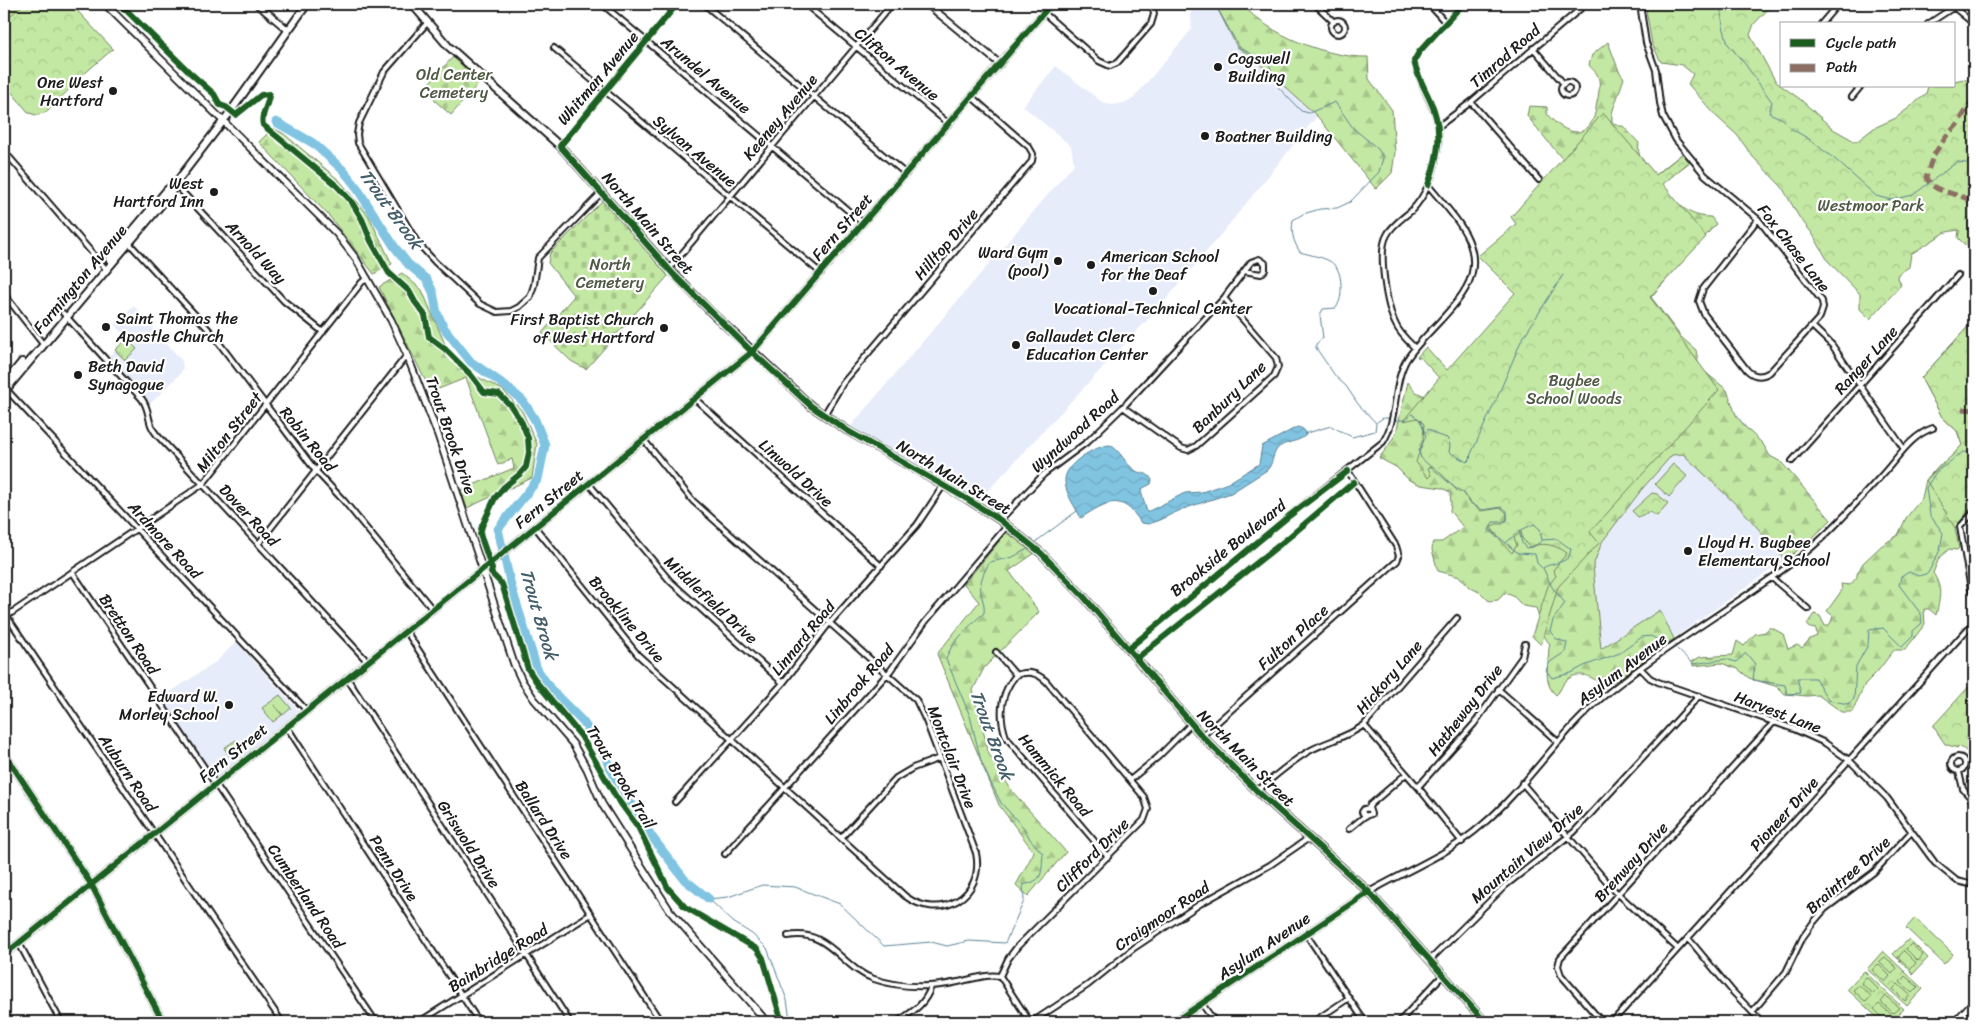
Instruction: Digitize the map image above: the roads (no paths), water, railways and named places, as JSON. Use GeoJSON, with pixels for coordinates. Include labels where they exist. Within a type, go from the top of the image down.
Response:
{"type":"FeatureCollection","features":[{"type":"Feature","properties":{"kind":"main road","name":"Farmington Avenue"},"geometry":{"type":"LineString","coordinates":[[4,388],[127,241],[171,193],[175,184],[224,121],[307,4]]}},
{"type":"Feature","properties":{"kind":"main road","name":"North Main Street"},"geometry":{"type":"LineString","coordinates":[[412,4],[427,23],[471,68],[560,146],[669,269],[752,352],[824,415],[1000,520],[1041,553],[1074,586],[1202,736],[1257,791],[1368,892],[1485,1022]]}},
{"type":"Feature","properties":{"kind":"street","name":"Trout Brook Drive"},"geometry":{"type":"LineString","coordinates":[[105,4],[337,234],[350,250],[391,320],[407,355],[438,435],[514,664],[527,690],[573,744],[588,769],[598,795],[614,824],[670,910],[767,1022]]}},
{"type":"Feature","properties":{"kind":"street"},"geometry":{"type":"LineString","coordinates":[[257,4],[288,30]]}},
{"type":"Feature","properties":{"kind":"street","name":"Arundel Avenue"},"geometry":{"type":"LineString","coordinates":[[602,4],[863,223]]}},
{"type":"Feature","properties":{"kind":"street","name":"Whitman Avenue"},"geometry":{"type":"LineString","coordinates":[[560,146],[677,4]]}},
{"type":"Feature","properties":{"kind":"street"},"geometry":{"type":"LineString","coordinates":[[704,4],[906,174]]}},
{"type":"Feature","properties":{"kind":"street","name":"Clifton Avenue"},"geometry":{"type":"LineString","coordinates":[[805,4],[949,124]]}},
{"type":"Feature","properties":{"kind":"street","name":"Keeney Avenue"},"geometry":{"type":"LineString","coordinates":[[669,269],[892,4]]}},
{"type":"Feature","properties":{"kind":"street"},"geometry":{"type":"LineString","coordinates":[[927,4],[1000,64]]}},
{"type":"Feature","properties":{"kind":"street","name":"Fern Street"},"geometry":{"type":"LineString","coordinates":[[4,955],[752,352],[1051,4]]}},
{"type":"Feature","properties":{"kind":"street"},"geometry":{"type":"LineString","coordinates":[[1044,13],[1099,61],[1110,66],[1115,65],[1121,60],[1151,24],[1154,14],[1152,4]]}},
{"type":"Feature","properties":{"kind":"street"},"geometry":{"type":"LineString","coordinates":[[1315,4],[1334,22]]}},
{"type":"Feature","properties":{"kind":"street"},"geometry":{"type":"LineString","coordinates":[[1430,4],[1445,22]]}},
{"type":"Feature","properties":{"kind":"street"},"geometry":{"type":"LineString","coordinates":[[1415,348],[1394,322],[1383,271],[1382,250],[1390,230],[1420,200],[1428,186],[1438,148],[1439,126],[1430,99],[1416,73],[1414,62],[1419,52],[1463,4]]}},
{"type":"Feature","properties":{"kind":"street","name":"Timrod Road"},"geometry":{"type":"LineString","coordinates":[[1439,126],[1471,102],[1586,4]]}},
{"type":"Feature","properties":{"kind":"street","name":"Fox Chase Lane"},"geometry":{"type":"LineString","coordinates":[[1640,4],[1646,43],[1656,70],[1660,103],[1669,128],[1676,140],[1706,175],[1758,219],[1820,298],[1823,305],[1822,312],[1812,326],[1770,372],[1760,376],[1753,375],[1747,370],[1701,310],[1699,301],[1701,292],[1758,219]]}},
{"type":"Feature","properties":{"kind":"street"},"geometry":{"type":"LineString","coordinates":[[1823,22],[1838,4]]}},
{"type":"Feature","properties":{"kind":"street"},"geometry":{"type":"LineString","coordinates":[[1931,22],[1952,5],[1974,24]]}},
{"type":"Feature","properties":{"kind":"street"},"geometry":{"type":"LineString","coordinates":[[427,23],[384,72],[359,123],[357,134],[358,143],[416,242],[435,262],[480,304],[498,312],[511,311],[519,307],[530,297],[534,285],[536,266],[542,253],[602,192]]}},
{"type":"Feature","properties":{"kind":"street","name":"Sylvan Avenue"},"geometry":{"type":"LineString","coordinates":[[554,48],[821,273]]}},
{"type":"Feature","properties":{"kind":"street"},"geometry":{"type":"LineString","coordinates":[[1533,48],[1564,84]]}},
{"type":"Feature","properties":{"kind":"street"},"geometry":{"type":"LineString","coordinates":[[1852,97],[1859,88]]}},
{"type":"Feature","properties":{"kind":"street","name":"Hilltop Drive"},"geometry":{"type":"LineString","coordinates":[[824,415],[843,383],[1032,163],[1033,154],[1029,147],[972,97]]}},
{"type":"Feature","properties":{"kind":"street"},"geometry":{"type":"LineString","coordinates":[[1471,102],[1539,180]]}},
{"type":"Feature","properties":{"kind":"street"},"geometry":{"type":"LineString","coordinates":[[4,150],[104,268]]}},
{"type":"Feature","properties":{"kind":"street","name":"Arnold Way"},"geometry":{"type":"LineString","coordinates":[[175,184],[284,302],[323,332]]}},
{"type":"Feature","properties":{"kind":"street","name":"Brookside Boulevard"},"geometry":{"type":"LineString","coordinates":[[1128,649],[1289,516],[1375,450],[1388,435],[1394,418],[1401,372],[1407,359],[1458,301],[1467,287],[1473,265],[1472,245],[1463,229],[1428,186]]}},
{"type":"Feature","properties":{"kind":"street","name":"Robin Road"},"geometry":{"type":"LineString","coordinates":[[127,241],[210,331],[315,470],[344,501],[432,610]]}},
{"type":"Feature","properties":{"kind":"street","name":"Wyndwood Road"},"geometry":{"type":"LineString","coordinates":[[1000,520],[1044,474],[1087,442],[1123,407],[1224,298],[1244,271],[1255,260],[1263,260],[1265,263],[1265,270],[1261,274],[1244,271]]}},
{"type":"Feature","properties":{"kind":"street","name":"Ranger Lane"},"geometry":{"type":"LineString","coordinates":[[1792,461],[1958,276]]}},
{"type":"Feature","properties":{"kind":"street","name":"Milton Street"},"geometry":{"type":"LineString","coordinates":[[5,615],[73,573],[203,484],[362,282],[368,279]]}},
{"type":"Feature","properties":{"kind":"street"},"geometry":{"type":"LineString","coordinates":[[4,294],[42,342]]}},
{"type":"Feature","properties":{"kind":"street","name":"Banbury Lane"},"geometry":{"type":"LineString","coordinates":[[1123,407],[1180,448],[1188,450],[1196,446],[1274,376],[1278,368],[1276,358],[1224,298]]}},
{"type":"Feature","properties":{"kind":"street","name":"Dover Road"},"geometry":{"type":"LineString","coordinates":[[65,315],[142,399],[151,427],[368,662]]}},
{"type":"Feature","properties":{"kind":"street"},"geometry":{"type":"LineString","coordinates":[[1812,326],[1832,346],[1904,449]]}},
{"type":"Feature","properties":{"kind":"street"},"geometry":{"type":"LineString","coordinates":[[258,543],[407,355]]}},
{"type":"Feature","properties":{"kind":"street","name":"Ardmore Road"},"geometry":{"type":"LineString","coordinates":[[4,388],[307,711]]}},
{"type":"Feature","properties":{"kind":"street","name":"Linwold Drive"},"geometry":{"type":"LineString","coordinates":[[695,399],[880,566]]}},
{"type":"Feature","properties":{"kind":"street","name":"Asylum Avenue"},"geometry":{"type":"LineString","coordinates":[[1174,1022],[1368,892],[1429,862],[1462,842],[1484,824],[1558,742],[1598,702],[1641,668],[1772,578],[1829,533],[1904,449],[1921,434],[1932,428]]}},
{"type":"Feature","properties":{"kind":"street","name":"Montclair Drive"},"geometry":{"type":"LineString","coordinates":[[644,440],[693,500],[910,694],[920,707],[977,857],[974,881],[963,896],[955,902],[942,907],[929,907],[917,903],[905,896],[731,740]]}},
{"type":"Feature","properties":{"kind":"street"},"geometry":{"type":"LineString","coordinates":[[1348,471],[1354,482]]}},
{"type":"Feature","properties":{"kind":"street","name":"Brookside Boulevard"},"geometry":{"type":"LineString","coordinates":[[1136,659],[1288,538],[1354,482]]}},
{"type":"Feature","properties":{"kind":"street","name":"Fulton Place"},"geometry":{"type":"LineString","coordinates":[[1202,736],[1396,561],[1399,556],[1396,546],[1354,482]]}},
{"type":"Feature","properties":{"kind":"street","name":"Middlefield Drive"},"geometry":{"type":"LineString","coordinates":[[590,484],[670,581],[783,683]]}},
{"type":"Feature","properties":{"kind":"street","name":"Linnard Road"},"geometry":{"type":"LineString","coordinates":[[675,802],[783,683],[830,623],[918,525],[944,485]]}},
{"type":"Feature","properties":{"kind":"street"},"geometry":{"type":"LineString","coordinates":[[1974,512],[1960,527],[1971,589],[1974,593]]}},
{"type":"Feature","properties":{"kind":"street","name":"Linbrook Road"},"geometry":{"type":"LineString","coordinates":[[725,854],[887,674],[926,621],[1007,525]]}},
{"type":"Feature","properties":{"kind":"street","name":"Brookline Drive"},"geometry":{"type":"LineString","coordinates":[[535,527],[638,655],[731,740]]}},
{"type":"Feature","properties":{"kind":"street","name":"Bretton Road"},"geometry":{"type":"LineString","coordinates":[[73,573],[215,784]]}},
{"type":"Feature","properties":{"kind":"street"},"geometry":{"type":"LineString","coordinates":[[1772,578],[1808,610]]}},
{"type":"Feature","properties":{"kind":"street","name":"Auburn Road"},"geometry":{"type":"LineString","coordinates":[[5,615],[282,1022]]}},
{"type":"Feature","properties":{"kind":"street","name":"Hickory Lane"},"geometry":{"type":"LineString","coordinates":[[1257,791],[1301,756],[1364,725],[1457,618]]}},
{"type":"Feature","properties":{"kind":"street","name":"Pioneer Drive"},"geometry":{"type":"LineString","coordinates":[[1612,1022],[1974,622]]}},
{"type":"Feature","properties":{"kind":"street","name":"Ballard Drive"},"geometry":{"type":"LineString","coordinates":[[406,631],[660,1022]]}},
{"type":"Feature","properties":{"kind":"street","name":"Hatheway Drive"},"geometry":{"type":"LineString","coordinates":[[1418,787],[1468,731],[1522,657],[1525,644]]}},
{"type":"Feature","properties":{"kind":"street"},"geometry":{"type":"LineString","coordinates":[[996,652],[1016,675]]}},
{"type":"Feature","properties":{"kind":"street","name":"Harvest Lane"},"geometry":{"type":"LineString","coordinates":[[1641,668],[1653,680],[1774,722],[1825,743],[1849,760],[1886,798],[1927,854],[1948,875],[1962,882],[1974,885]]}},
{"type":"Feature","properties":{"kind":"street","name":"Clifford Drive"},"geometry":{"type":"LineString","coordinates":[[1000,976],[1008,959],[1017,947],[1108,857],[1147,815],[1147,803],[1130,780],[1041,677],[1028,672],[1016,675]]}},
{"type":"Feature","properties":{"kind":"street","name":"Hammick Road"},"geometry":{"type":"LineString","coordinates":[[1016,675],[1007,688],[1001,709],[1001,718],[1006,737],[1108,857]]}},
{"type":"Feature","properties":{"kind":"street","name":"Griswold Drive"},"geometry":{"type":"LineString","coordinates":[[347,678],[570,1022]]}},
{"type":"Feature","properties":{"kind":"street"},"geometry":{"type":"LineString","coordinates":[[1498,689],[1558,742]]}},
{"type":"Feature","properties":{"kind":"street","name":"Mountain View Drive"},"geometry":{"type":"LineString","coordinates":[[1430,960],[1506,884],[1568,837],[1699,696]]}},
{"type":"Feature","properties":{"kind":"street","name":"Brenway Drive"},"geometry":{"type":"LineString","coordinates":[[1602,1022],[1564,979],[1559,970],[1559,962],[1562,955],[1774,722]]}},
{"type":"Feature","properties":{"kind":"street"},"geometry":{"type":"LineString","coordinates":[[1130,780],[1158,757],[1191,724]]}},
{"type":"Feature","properties":{"kind":"street"},"geometry":{"type":"LineString","coordinates":[[1364,725],[1418,787],[1462,842]]}},
{"type":"Feature","properties":{"kind":"street","name":"Penn Drive"},"geometry":{"type":"LineString","coordinates":[[287,727],[479,1022]]}},
{"type":"Feature","properties":{"kind":"street"},"geometry":{"type":"LineString","coordinates":[[4,753],[91,884],[163,1022]]}},
{"type":"Feature","properties":{"kind":"street"},"geometry":{"type":"LineString","coordinates":[[841,838],[896,778],[913,768],[940,758]]}},
{"type":"Feature","properties":{"kind":"street"},"geometry":{"type":"LineString","coordinates":[[1959,772],[1963,789],[1974,802]]}},
{"type":"Feature","properties":{"kind":"street"},"geometry":{"type":"LineString","coordinates":[[1349,829],[1365,816],[1363,810],[1369,808],[1370,805],[1406,774]]}},
{"type":"Feature","properties":{"kind":"street"},"geometry":{"type":"LineString","coordinates":[[1522,783],[1618,895],[1678,949]]}},
{"type":"Feature","properties":{"kind":"street","name":"Cumberland Road"},"geometry":{"type":"LineString","coordinates":[[215,784],[376,1022]]}},
{"type":"Feature","properties":{"kind":"street","name":"Braintree Drive"},"geometry":{"type":"LineString","coordinates":[[1752,1012],[1786,972],[1803,937],[1825,909],[1874,872],[1911,832]]}},
{"type":"Feature","properties":{"kind":"street","name":"Craigmoor Road"},"geometry":{"type":"LineString","coordinates":[[1031,1022],[1088,985],[1134,948],[1200,904],[1270,865],[1310,838]]}},
{"type":"Feature","properties":{"kind":"street","name":"Bainbridge Road"},"geometry":{"type":"LineString","coordinates":[[419,1022],[591,914]]}},
{"type":"Feature","properties":{"kind":"street"},"geometry":{"type":"LineString","coordinates":[[788,936],[801,934],[813,936],[873,979],[899,985],[931,987],[985,976],[1000,976],[1031,1022]]}},
{"type":"Feature","properties":{"kind":"street"},"geometry":{"type":"LineString","coordinates":[[1306,934],[1365,1022]]}},
{"type":"Feature","properties":{"kind":"street"},"geometry":{"type":"LineString","coordinates":[[1688,938],[1733,992],[1762,1022]]}},
{"type":"Feature","properties":{"kind":"street"},"geometry":{"type":"LineString","coordinates":[[19,943],[61,1022]]}},
{"type":"Feature","properties":{"kind":"street"},"geometry":{"type":"LineString","coordinates":[[1399,1022],[1443,975]]}},
{"type":"Feature","properties":{"kind":"street"},"geometry":{"type":"LineString","coordinates":[[897,1022],[921,1005],[927,998],[931,987]]}},
{"type":"Feature","properties":{"kind":"street"},"geometry":{"type":"LineString","coordinates":[[1313,1022],[1349,998]]}},
{"type":"Feature","properties":{"kind":"street"},"geometry":{"type":"LineString","coordinates":[[1955,1022],[1974,1001]]}},
{"type":"Feature","properties":{"kind":"street"},"geometry":{"type":"LineString","coordinates":[[1202,1004],[1215,1022]]}},
{"type":"Feature","properties":{"kind":"water"},"geometry":{"type":"Polygon","coordinates":[[[1297,427],[1303,429],[1306,435],[1303,438],[1280,446],[1267,470],[1231,493],[1183,509],[1149,524],[1141,523],[1134,513],[1121,503],[1106,504],[1081,518],[1066,487],[1066,475],[1074,463],[1089,452],[1110,445],[1132,468],[1147,474],[1152,480],[1151,484],[1141,491],[1147,512],[1185,493],[1202,492],[1228,483],[1259,464],[1262,446],[1297,427]]]}},
{"type":"Feature","properties":{"kind":"waterway","name":"Trout Brook"},"geometry":{"type":"LineString","coordinates":[[1215,4],[1239,47],[1269,64],[1279,88],[1301,111],[1309,113],[1335,102],[1353,128],[1378,149],[1383,158],[1379,172],[1350,202],[1337,208],[1320,209],[1303,214],[1293,220],[1293,237],[1300,252],[1329,261],[1334,264],[1340,276],[1340,300],[1336,308],[1323,309],[1320,315],[1323,338],[1316,344],[1316,348],[1336,377],[1346,386],[1358,404],[1376,423],[1375,431],[1352,437],[1331,426],[1304,434]]}},
{"type":"Feature","properties":{"kind":"waterway"},"geometry":{"type":"LineString","coordinates":[[1720,4],[1728,44],[1772,102],[1769,113],[1783,119],[1790,128],[1809,139],[1876,196],[1891,200],[1913,195],[1957,162],[1974,164]]}},
{"type":"Feature","properties":{"kind":"waterway","name":"Trout Brook"},"geometry":{"type":"LineString","coordinates":[[276,122],[313,143],[343,170],[355,185],[394,246],[408,264],[427,280],[433,292],[437,313],[444,328],[471,362],[503,384],[523,401],[535,420],[545,445],[538,479],[498,529],[511,586],[537,669],[551,690],[583,722],[601,748],[615,777],[652,837],[685,880],[709,899]]}},
{"type":"Feature","properties":{"kind":"waterway"},"geometry":{"type":"LineString","coordinates":[[1497,398],[1521,341],[1563,275]]}},
{"type":"Feature","properties":{"kind":"waterway"},"geometry":{"type":"LineString","coordinates":[[1426,432],[1428,429],[1437,435],[1447,438],[1450,445],[1449,452],[1467,462],[1496,400]]}},
{"type":"Feature","properties":{"kind":"waterway"},"geometry":{"type":"LineString","coordinates":[[1397,420],[1405,420],[1412,414],[1420,420],[1426,436],[1419,451],[1421,458],[1455,488],[1463,492],[1470,503],[1483,510],[1502,507],[1507,511],[1507,520],[1493,522],[1489,530],[1496,537],[1506,543],[1519,531],[1534,524],[1540,529],[1542,540],[1557,539],[1571,549],[1566,560],[1543,568],[1552,587],[1565,603],[1553,620],[1550,631],[1555,638],[1567,643],[1565,652],[1550,662],[1546,670],[1552,678],[1571,673],[1584,666],[1620,653],[1642,637],[1651,636],[1661,642]]}},
{"type":"Feature","properties":{"kind":"waterway"},"geometry":{"type":"LineString","coordinates":[[1377,422],[1383,418],[1389,418]]}},
{"type":"Feature","properties":{"kind":"waterway"},"geometry":{"type":"LineString","coordinates":[[1677,649],[1693,664],[1726,659],[1736,662],[1746,653],[1755,664],[1753,680],[1785,685],[1787,694],[1801,693],[1797,678],[1815,678],[1828,700],[1848,704],[1854,699],[1856,666],[1868,645],[1869,630],[1883,628],[1902,647],[1913,636],[1913,631],[1922,623],[1921,614],[1899,585],[1901,577],[1909,572],[1919,576],[1928,573],[1940,550],[1943,533],[1930,515],[1926,488],[1936,472],[1963,452],[1974,453]]}},
{"type":"Feature","properties":{"kind":"waterway","name":"Trout Brook"},"geometry":{"type":"LineString","coordinates":[[1034,543],[1077,511]]}},
{"type":"Feature","properties":{"kind":"waterway"},"geometry":{"type":"LineString","coordinates":[[1519,531],[1522,543],[1526,548],[1533,547],[1542,541]]}},
{"type":"Feature","properties":{"kind":"waterway"},"geometry":{"type":"LineString","coordinates":[[1507,544],[1518,553],[1535,554],[1537,563],[1542,568]]}},
{"type":"Feature","properties":{"kind":"waterway","name":"Trout Brook"},"geometry":{"type":"LineString","coordinates":[[709,899],[728,897],[762,885],[795,887],[840,904],[884,946],[931,942],[947,946],[969,941],[1005,943],[1024,901],[1023,885],[1035,881],[1040,876],[1043,854],[1030,839],[1024,828],[1001,803],[982,765],[970,716],[946,659],[957,640],[984,613],[981,581],[990,562],[1013,557],[1029,548]]}},
{"type":"Feature","properties":{"kind":"waterway"},"geometry":{"type":"LineString","coordinates":[[709,899],[733,922],[752,934],[767,948],[787,1000],[790,1019]]}},
{"type":"Feature","properties":{"kind":"place","name":"Cogswell Building"},"geometry":{"type":"Point","coordinates":[1218,67]}},
{"type":"Feature","properties":{"kind":"place","name":"One West Hartford"},"geometry":{"type":"Point","coordinates":[113,91]}},
{"type":"Feature","properties":{"kind":"place","name":"Boatner Building"},"geometry":{"type":"Point","coordinates":[1205,136]}},
{"type":"Feature","properties":{"kind":"place","name":"West Hartford Inn"},"geometry":{"type":"Point","coordinates":[214,192]}},
{"type":"Feature","properties":{"kind":"place","name":"Ward Gym (pool)"},"geometry":{"type":"Point","coordinates":[1058,261]}},
{"type":"Feature","properties":{"kind":"place","name":"American School for the Deaf"},"geometry":{"type":"Point","coordinates":[1091,265]}},
{"type":"Feature","properties":{"kind":"place","name":"Vocational-Technical Center"},"geometry":{"type":"Point","coordinates":[1153,291]}},
{"type":"Feature","properties":{"kind":"place","name":"Saint Thomas the Apostle Church"},"geometry":{"type":"Point","coordinates":[106,327]}},
{"type":"Feature","properties":{"kind":"place","name":"First Baptist Church of West Hartford"},"geometry":{"type":"Point","coordinates":[664,328]}},
{"type":"Feature","properties":{"kind":"place","name":"Gallaudet Clerc Education Center"},"geometry":{"type":"Point","coordinates":[1016,345]}},
{"type":"Feature","properties":{"kind":"place","name":"Beth David Synagogue"},"geometry":{"type":"Point","coordinates":[78,375]}},
{"type":"Feature","properties":{"kind":"place","name":"Lloyd H. Bugbee Elementary School"},"geometry":{"type":"Point","coordinates":[1688,551]}},
{"type":"Feature","properties":{"kind":"place","name":"Edward W. Morley School"},"geometry":{"type":"Point","coordinates":[229,705]}},
{"type":"Feature","properties":{"kind":"park label","name":"Old Center Cemetery"},"geometry":{"type":"Point","coordinates":[454,83]}},
{"type":"Feature","properties":{"kind":"park label","name":"Westmoor Park"},"geometry":{"type":"Point","coordinates":[1871,205]}},
{"type":"Feature","properties":{"kind":"park label","name":"North Cemetery"},"geometry":{"type":"Point","coordinates":[610,273]}},
{"type":"Feature","properties":{"kind":"park label","name":"Bugbee School Woods"},"geometry":{"type":"Point","coordinates":[1574,389]}}]}
